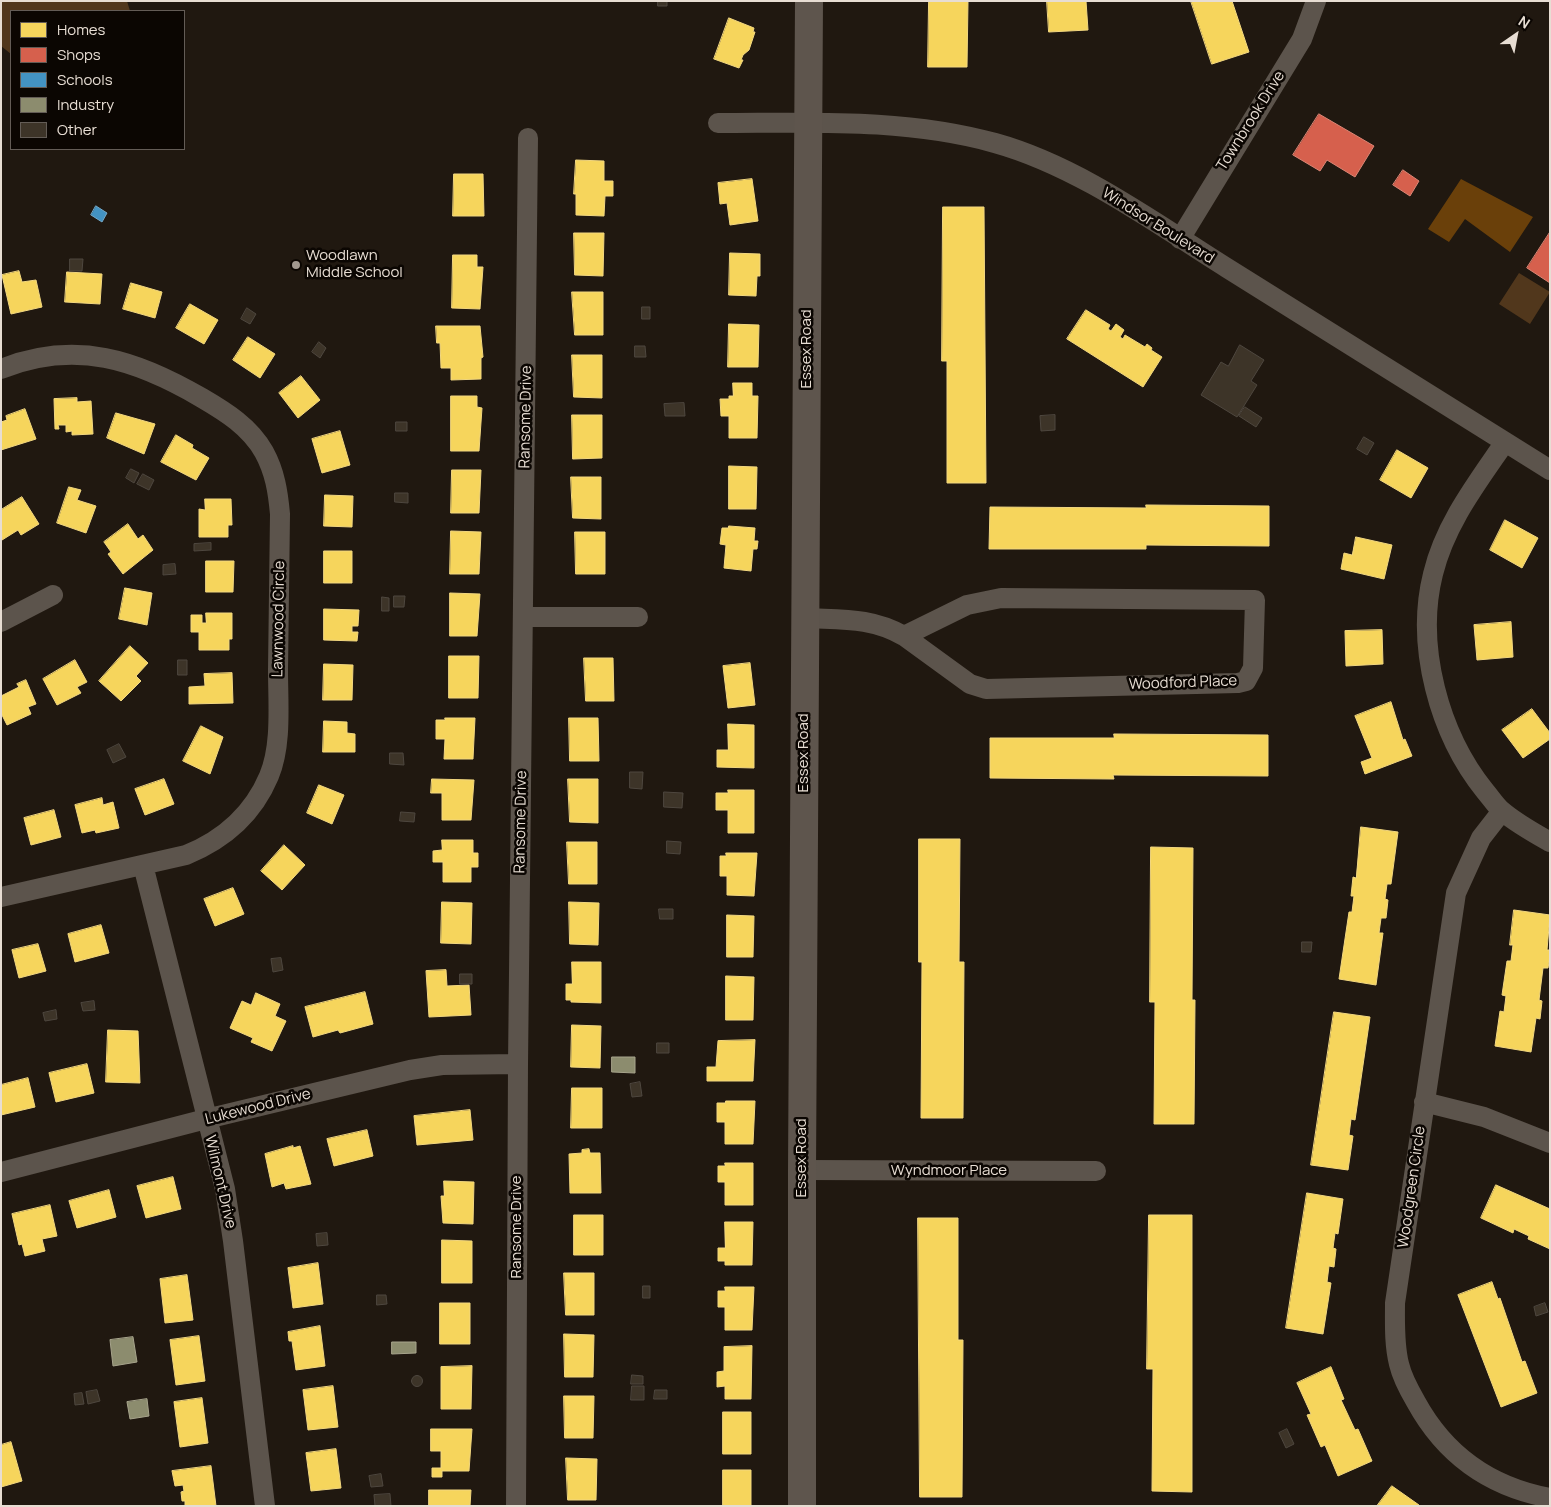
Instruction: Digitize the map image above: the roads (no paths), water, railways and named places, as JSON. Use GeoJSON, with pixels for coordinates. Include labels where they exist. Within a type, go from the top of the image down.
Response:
{"type":"FeatureCollection","features":[{"type":"Feature","properties":{"kind":"street","name":"Essex Road"},"geometry":{"type":"LineString","coordinates":[[802,1506],[802,1170],[809,1]]}},
{"type":"Feature","properties":{"kind":"street","name":"Townbrook Drive"},"geometry":{"type":"LineString","coordinates":[[1180,239],[1302,40],[1316,1]]}},
{"type":"Feature","properties":{"kind":"street","name":"Windsor Boulevard"},"geometry":{"type":"LineString","coordinates":[[718,123],[892,124],[995,142],[1039,157],[1180,239],[1550,470]]}},
{"type":"Feature","properties":{"kind":"street","name":"Ransome Drive"},"geometry":{"type":"LineString","coordinates":[[516,1506],[518,1064],[528,138]]}},
{"type":"Feature","properties":{"kind":"street","name":"Lawnwood Circle"},"geometry":{"type":"LineString","coordinates":[[1,369],[55,355],[91,355],[127,362],[165,376],[228,413],[248,430],[264,452],[276,481],[280,514],[278,722],[270,775],[257,800],[224,835],[206,847],[186,855],[1,897]]}},
{"type":"Feature","properties":{"kind":"street"},"geometry":{"type":"LineString","coordinates":[[1505,442],[1467,497],[1444,538],[1433,574],[1427,619],[1430,662],[1439,706],[1455,743],[1472,772],[1502,811],[1550,842]]}},
{"type":"Feature","properties":{"kind":"street"},"geometry":{"type":"LineString","coordinates":[[1,622],[53,595]]}},
{"type":"Feature","properties":{"kind":"street","name":"Woodford Place"},"geometry":{"type":"LineString","coordinates":[[805,618],[864,621],[886,626],[904,636],[970,684],[986,689],[1238,683],[1246,681],[1253,668],[1255,600],[993,599],[967,605],[904,636]]}},
{"type":"Feature","properties":{"kind":"street"},"geometry":{"type":"LineString","coordinates":[[524,617],[638,617]]}},
{"type":"Feature","properties":{"kind":"street","name":"Woodgreen Circle"},"geometry":{"type":"LineString","coordinates":[[1502,811],[1481,838],[1456,893],[1395,1303],[1394,1334],[1399,1364],[1410,1391],[1426,1421],[1449,1450],[1477,1471],[1511,1487],[1550,1498]]}},
{"type":"Feature","properties":{"kind":"street","name":"Wilmont Drive"},"geometry":{"type":"LineString","coordinates":[[143,865],[224,1189],[233,1241],[265,1506]]}},
{"type":"Feature","properties":{"kind":"street","name":"Lukewood Drive"},"geometry":{"type":"LineString","coordinates":[[1,1172],[206,1119],[410,1070],[442,1066],[518,1064]]}},
{"type":"Feature","properties":{"kind":"street"},"geometry":{"type":"LineString","coordinates":[[1424,1102],[1484,1117],[1550,1143]]}},
{"type":"Feature","properties":{"kind":"street","name":"Wyndmoor Place"},"geometry":{"type":"LineString","coordinates":[[802,1170],[1096,1171]]}},
{"type":"Feature","properties":{"kind":"place","name":"Woodlawn Middle School"},"geometry":{"type":"Point","coordinates":[296,265]}}]}
